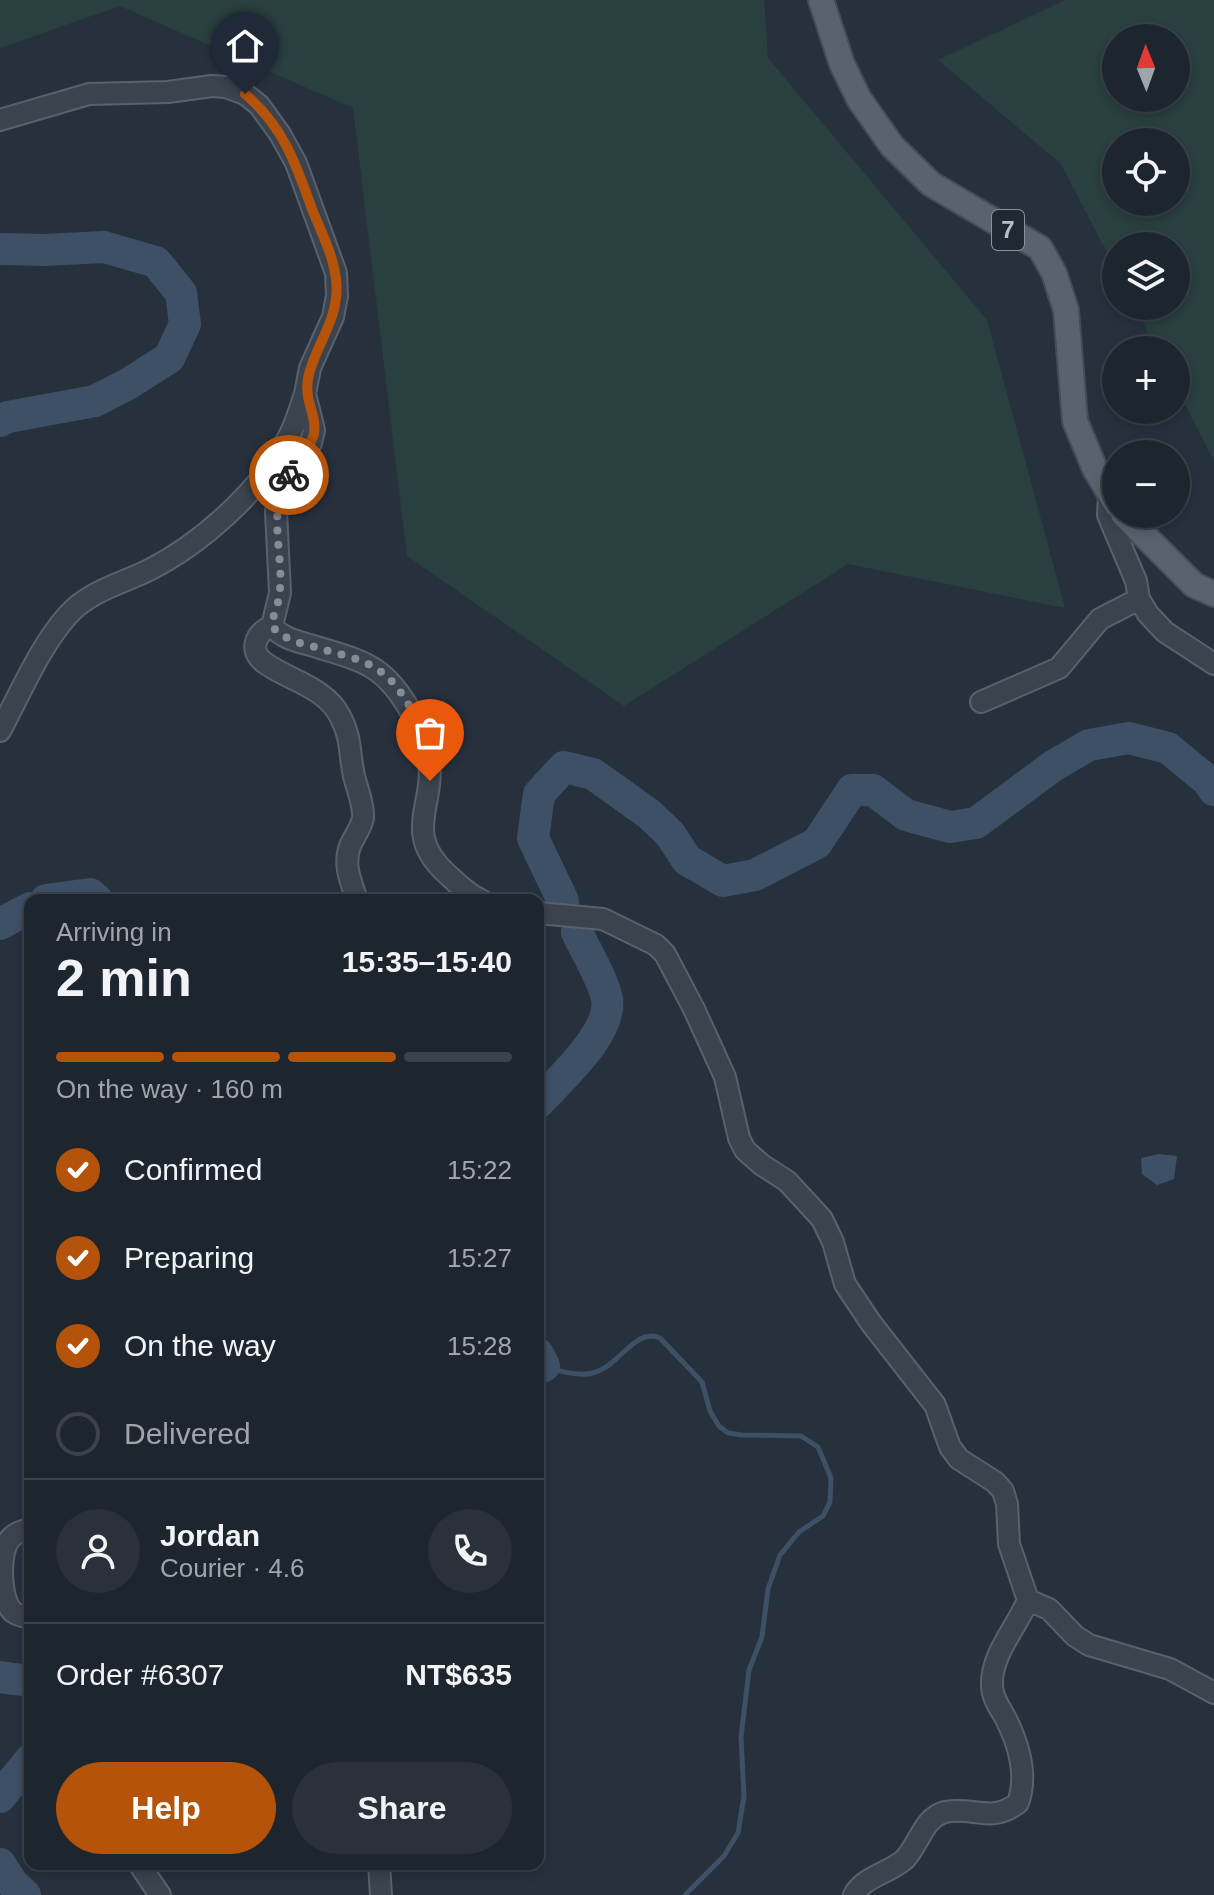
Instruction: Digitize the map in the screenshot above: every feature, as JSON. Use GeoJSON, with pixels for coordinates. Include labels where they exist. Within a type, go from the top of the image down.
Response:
{"type":"FeatureCollection","features":[{"type":"Feature","properties":{"kind":"main road","name":"7"},"geometry":{"type":"LineString","coordinates":[[821,0],[859,99],[892,146],[931,184],[1040,248],[1054,273],[1066,310],[1075,421],[1102,478]]}},
{"type":"Feature","properties":{"kind":"main road"},"geometry":{"type":"LineString","coordinates":[[1137,528],[1194,585],[1214,594]]}},
{"type":"Feature","properties":{"kind":"street"},"geometry":{"type":"LineString","coordinates":[[0,120],[89,94],[168,92],[212,86],[245,94],[259,105],[296,163],[336,273],[337,296],[333,317],[310,368],[305,394],[288,439],[260,480],[194,543],[148,570],[98,592],[69,614],[51,639],[0,731]]}},
{"type":"Feature","properties":{"kind":"street"},"geometry":{"type":"LineString","coordinates":[[272,626],[280,593],[276,511],[281,488],[311,443],[314,430],[305,394]]}},
{"type":"Feature","properties":{"kind":"street"},"geometry":{"type":"LineString","coordinates":[[1114,528],[1136,581],[1139,599],[1165,632],[1214,664]]}},
{"type":"Feature","properties":{"kind":"street"},"geometry":{"type":"LineString","coordinates":[[981,702],[1059,668],[1100,619],[1139,599]]}},
{"type":"Feature","properties":{"kind":"street"},"geometry":{"type":"LineString","coordinates":[[272,626],[263,630],[255,640],[255,651],[263,662],[332,702],[351,745],[352,771],[363,810],[362,822],[346,862],[355,894]]}},
{"type":"Feature","properties":{"kind":"street"},"geometry":{"type":"LineString","coordinates":[[272,626],[278,634],[293,640],[358,659],[378,669],[392,681],[425,739],[430,781],[422,837],[438,866],[469,894]]}},
{"type":"Feature","properties":{"kind":"street"},"geometry":{"type":"LineString","coordinates":[[544,914],[603,919],[656,945],[665,954],[725,1077],[739,1138],[745,1150],[787,1181],[822,1219],[833,1242],[845,1284],[871,1323],[935,1405],[950,1447],[959,1459],[995,1482],[1003,1491],[1007,1504],[1009,1544],[1028,1600],[996,1660],[992,1684],[995,1699],[1016,1741],[1023,1778],[1018,1803],[1006,1812],[991,1815],[941,1813],[929,1822],[909,1854],[897,1866],[869,1880],[854,1895]]}},
{"type":"Feature","properties":{"kind":"street"},"geometry":{"type":"LineString","coordinates":[[24,1530],[17,1532],[6,1544],[2,1558],[1,1590],[5,1603],[14,1613],[24,1616]]}},
{"type":"Feature","properties":{"kind":"street"},"geometry":{"type":"LineString","coordinates":[[1028,1600],[1049,1609],[1075,1636],[1089,1645],[1170,1669],[1214,1693]]}},
{"type":"Feature","properties":{"kind":"street"},"geometry":{"type":"LineString","coordinates":[[143,1870],[160,1895]]}},
{"type":"Feature","properties":{"kind":"street"},"geometry":{"type":"LineString","coordinates":[[379,1870],[381,1895]]}},
{"type":"Feature","properties":{"kind":"green space"},"geometry":{"type":"Polygon","coordinates":[[[0,0],[764,0],[768,58],[987,320],[1065,608],[848,564],[624,706],[407,556],[353,108],[120,6],[0,48],[0,0]]]}},
{"type":"Feature","properties":{"kind":"green space"},"geometry":{"type":"Polygon","coordinates":[[[1065,0],[1214,0],[1214,461],[1190,414],[1190,336],[1150,336],[1142,320],[1190,320],[1190,232],[1102,232],[1102,243],[1061,164],[938,60],[1065,0]]]}},
{"type":"Feature","properties":{"kind":"water"},"geometry":{"type":"Polygon","coordinates":[[[1159,1154],[1177,1156],[1174,1179],[1157,1185],[1142,1174],[1141,1158],[1159,1154]]]}},
{"type":"Feature","properties":{"kind":"waterway"},"geometry":{"type":"LineString","coordinates":[[0,249],[104,247],[156,262],[181,293],[185,324],[169,358],[128,384],[95,401],[0,421]]}},
{"type":"Feature","properties":{"kind":"waterway"},"geometry":{"type":"LineString","coordinates":[[563,901],[533,838],[539,794],[564,767],[593,774],[649,814],[670,834],[687,860],[723,881],[755,875],[817,843],[852,790],[873,790],[906,815],[950,827],[976,823],[1053,766],[1089,745],[1129,738],[1168,748],[1208,781],[1214,790]]}},
{"type":"Feature","properties":{"kind":"waterway"},"geometry":{"type":"LineString","coordinates":[[0,924],[24,911]]}},
{"type":"Feature","properties":{"kind":"waterway"},"geometry":{"type":"LineString","coordinates":[[544,1097],[595,1038],[607,1008],[606,995],[597,971],[577,932]]}},
{"type":"Feature","properties":{"kind":"waterway"},"geometry":{"type":"LineString","coordinates":[[544,1366],[574,1374],[593,1373],[603,1369],[635,1342],[651,1336],[660,1338],[702,1382],[710,1411],[719,1426],[728,1433],[742,1435],[801,1436],[818,1447],[831,1478],[830,1502],[823,1516],[799,1532],[780,1555],[768,1589],[762,1637],[749,1670],[741,1737],[744,1796],[738,1833],[724,1856],[685,1895]]}},
{"type":"Feature","properties":{"kind":"waterway"},"geometry":{"type":"LineString","coordinates":[[0,1677],[24,1680]]}},
{"type":"Feature","properties":{"kind":"waterway"},"geometry":{"type":"LineString","coordinates":[[0,1797],[24,1767]]}},
{"type":"Feature","properties":{"kind":"waterway"},"geometry":{"type":"LineString","coordinates":[[0,1864],[13,1884],[25,1895]]}},
{"type":"Feature","properties":{"kind":"way so far"},"geometry":{"type":"LineString","coordinates":[[289,475],[281,488],[276,511],[281,574],[278,607],[272,626],[278,634],[293,640],[358,659],[378,669],[392,681],[425,739],[430,781]]}},
{"type":"Feature","properties":{"kind":"route"},"geometry":{"type":"LineString","coordinates":[[245,94],[259,105],[296,163],[336,273],[337,296],[333,317],[310,368],[305,394],[313,418],[311,443],[289,475]]}}]}
